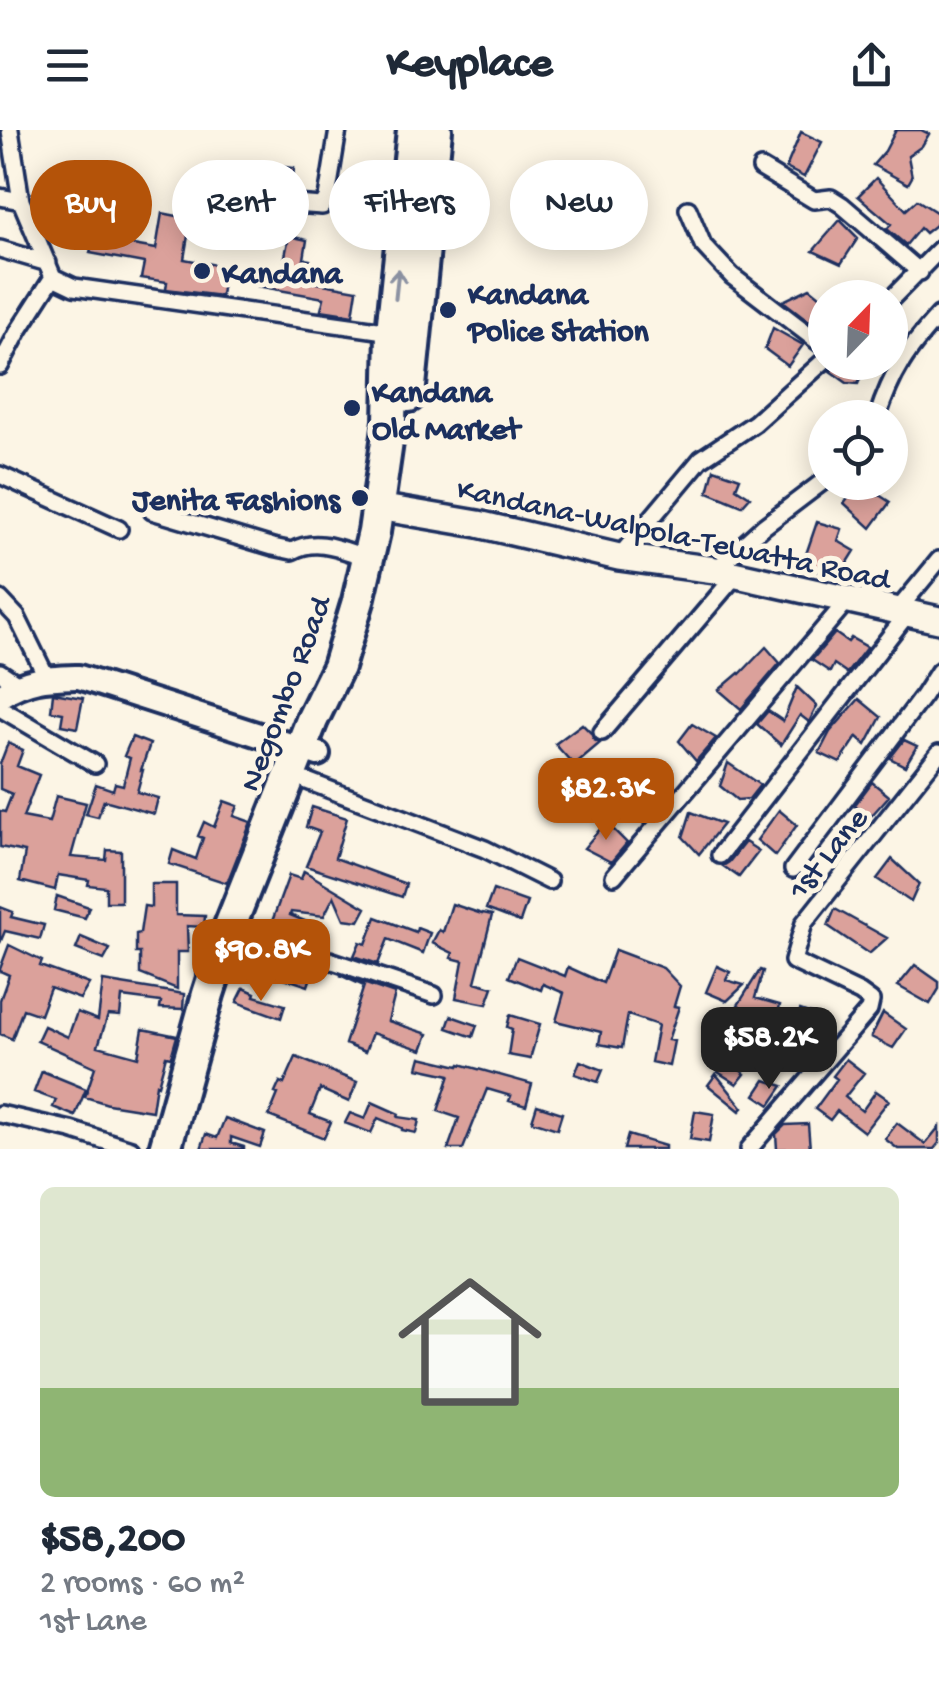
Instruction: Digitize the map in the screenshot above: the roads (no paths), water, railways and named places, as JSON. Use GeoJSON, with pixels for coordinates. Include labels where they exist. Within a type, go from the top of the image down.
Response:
{"type":"FeatureCollection","features":[{"type":"Feature","properties":{"kind":"highway","name":"Negombo Road"},"geometry":{"type":"LineString","coordinates":[[165,1149],[230,926],[354,671],[385,564],[392,332],[413,130]]}},
{"type":"Feature","properties":{"kind":"highway","name":"Negombo Road"},"geometry":{"type":"LineString","coordinates":[[184,1149],[223,998],[309,761],[386,509],[406,422],[436,130]]}},
{"type":"Feature","properties":{"kind":"main road","name":"Kandana-Walpola-Tewatta Road"},"geometry":{"type":"LineString","coordinates":[[386,509],[478,524],[619,557],[725,572],[939,620]]}},
{"type":"Feature","properties":{"kind":"street"},"geometry":{"type":"LineString","coordinates":[[10,130],[21,201],[51,270]]}},
{"type":"Feature","properties":{"kind":"street"},"geometry":{"type":"LineString","coordinates":[[309,205],[322,206],[327,198],[338,130]]}},
{"type":"Feature","properties":{"kind":"street"},"geometry":{"type":"LineString","coordinates":[[761,168],[814,200],[831,198],[842,205],[920,272]]}},
{"type":"Feature","properties":{"kind":"street"},"geometry":{"type":"LineString","coordinates":[[0,197],[21,201]]}},
{"type":"Feature","properties":{"kind":"street"},"geometry":{"type":"LineString","coordinates":[[688,209],[703,245],[732,276],[808,334]]}},
{"type":"Feature","properties":{"kind":"street"},"geometry":{"type":"LineString","coordinates":[[0,249],[51,270],[74,287],[392,332]]}},
{"type":"Feature","properties":{"kind":"street"},"geometry":{"type":"LineString","coordinates":[[908,283],[939,250]]}},
{"type":"Feature","properties":{"kind":"street"},"geometry":{"type":"LineString","coordinates":[[0,366],[51,270]]}},
{"type":"Feature","properties":{"kind":"street"},"geometry":{"type":"LineString","coordinates":[[883,400],[908,350],[939,315]]}},
{"type":"Feature","properties":{"kind":"street"},"geometry":{"type":"LineString","coordinates":[[0,324],[19,330]]}},
{"type":"Feature","properties":{"kind":"street"},"geometry":{"type":"LineString","coordinates":[[619,557],[701,459],[755,423],[808,375]]}},
{"type":"Feature","properties":{"kind":"street"},"geometry":{"type":"LineString","coordinates":[[0,474],[119,529]]}},
{"type":"Feature","properties":{"kind":"street"},"geometry":{"type":"LineString","coordinates":[[602,732],[763,527],[808,493]]}},
{"type":"Feature","properties":{"kind":"street"},"geometry":{"type":"LineString","coordinates":[[152,511],[273,548],[292,551],[304,544],[323,544],[368,558]]}},
{"type":"Feature","properties":{"kind":"street"},"geometry":{"type":"LineString","coordinates":[[720,855],[939,560]]}},
{"type":"Feature","properties":{"kind":"street"},"geometry":{"type":"LineString","coordinates":[[0,599],[18,616],[47,678]]}},
{"type":"Feature","properties":{"kind":"street"},"geometry":{"type":"LineString","coordinates":[[614,876],[847,600]]}},
{"type":"Feature","properties":{"kind":"street"},"geometry":{"type":"LineString","coordinates":[[793,869],[939,671]]}},
{"type":"Feature","properties":{"kind":"street"},"geometry":{"type":"LineString","coordinates":[[6,684],[79,678],[106,684],[309,761],[549,880]]}},
{"type":"Feature","properties":{"kind":"street"},"geometry":{"type":"LineString","coordinates":[[0,708],[94,764]]}},
{"type":"Feature","properties":{"kind":"street","name":"1st Lane"},"geometry":{"type":"LineString","coordinates":[[749,1149],[869,1010],[871,1001],[860,993],[793,961],[804,923],[939,753]]}},
{"type":"Feature","properties":{"kind":"street"},"geometry":{"type":"LineString","coordinates":[[246,932],[434,995]]}},
{"type":"Feature","properties":{"kind":"street"},"geometry":{"type":"LineString","coordinates":[[0,1114],[131,1149]]}},
{"type":"Feature","properties":{"kind":"place","name":"Kandana"},"geometry":{"type":"Point","coordinates":[202,271]}},
{"type":"Feature","properties":{"kind":"place","name":"Kandana Police Station"},"geometry":{"type":"Point","coordinates":[448,310]}},
{"type":"Feature","properties":{"kind":"place","name":"Kandana Old Market"},"geometry":{"type":"Point","coordinates":[352,408]}},
{"type":"Feature","properties":{"kind":"place","name":"Jenita Fashions"},"geometry":{"type":"Point","coordinates":[360,498]}}]}
